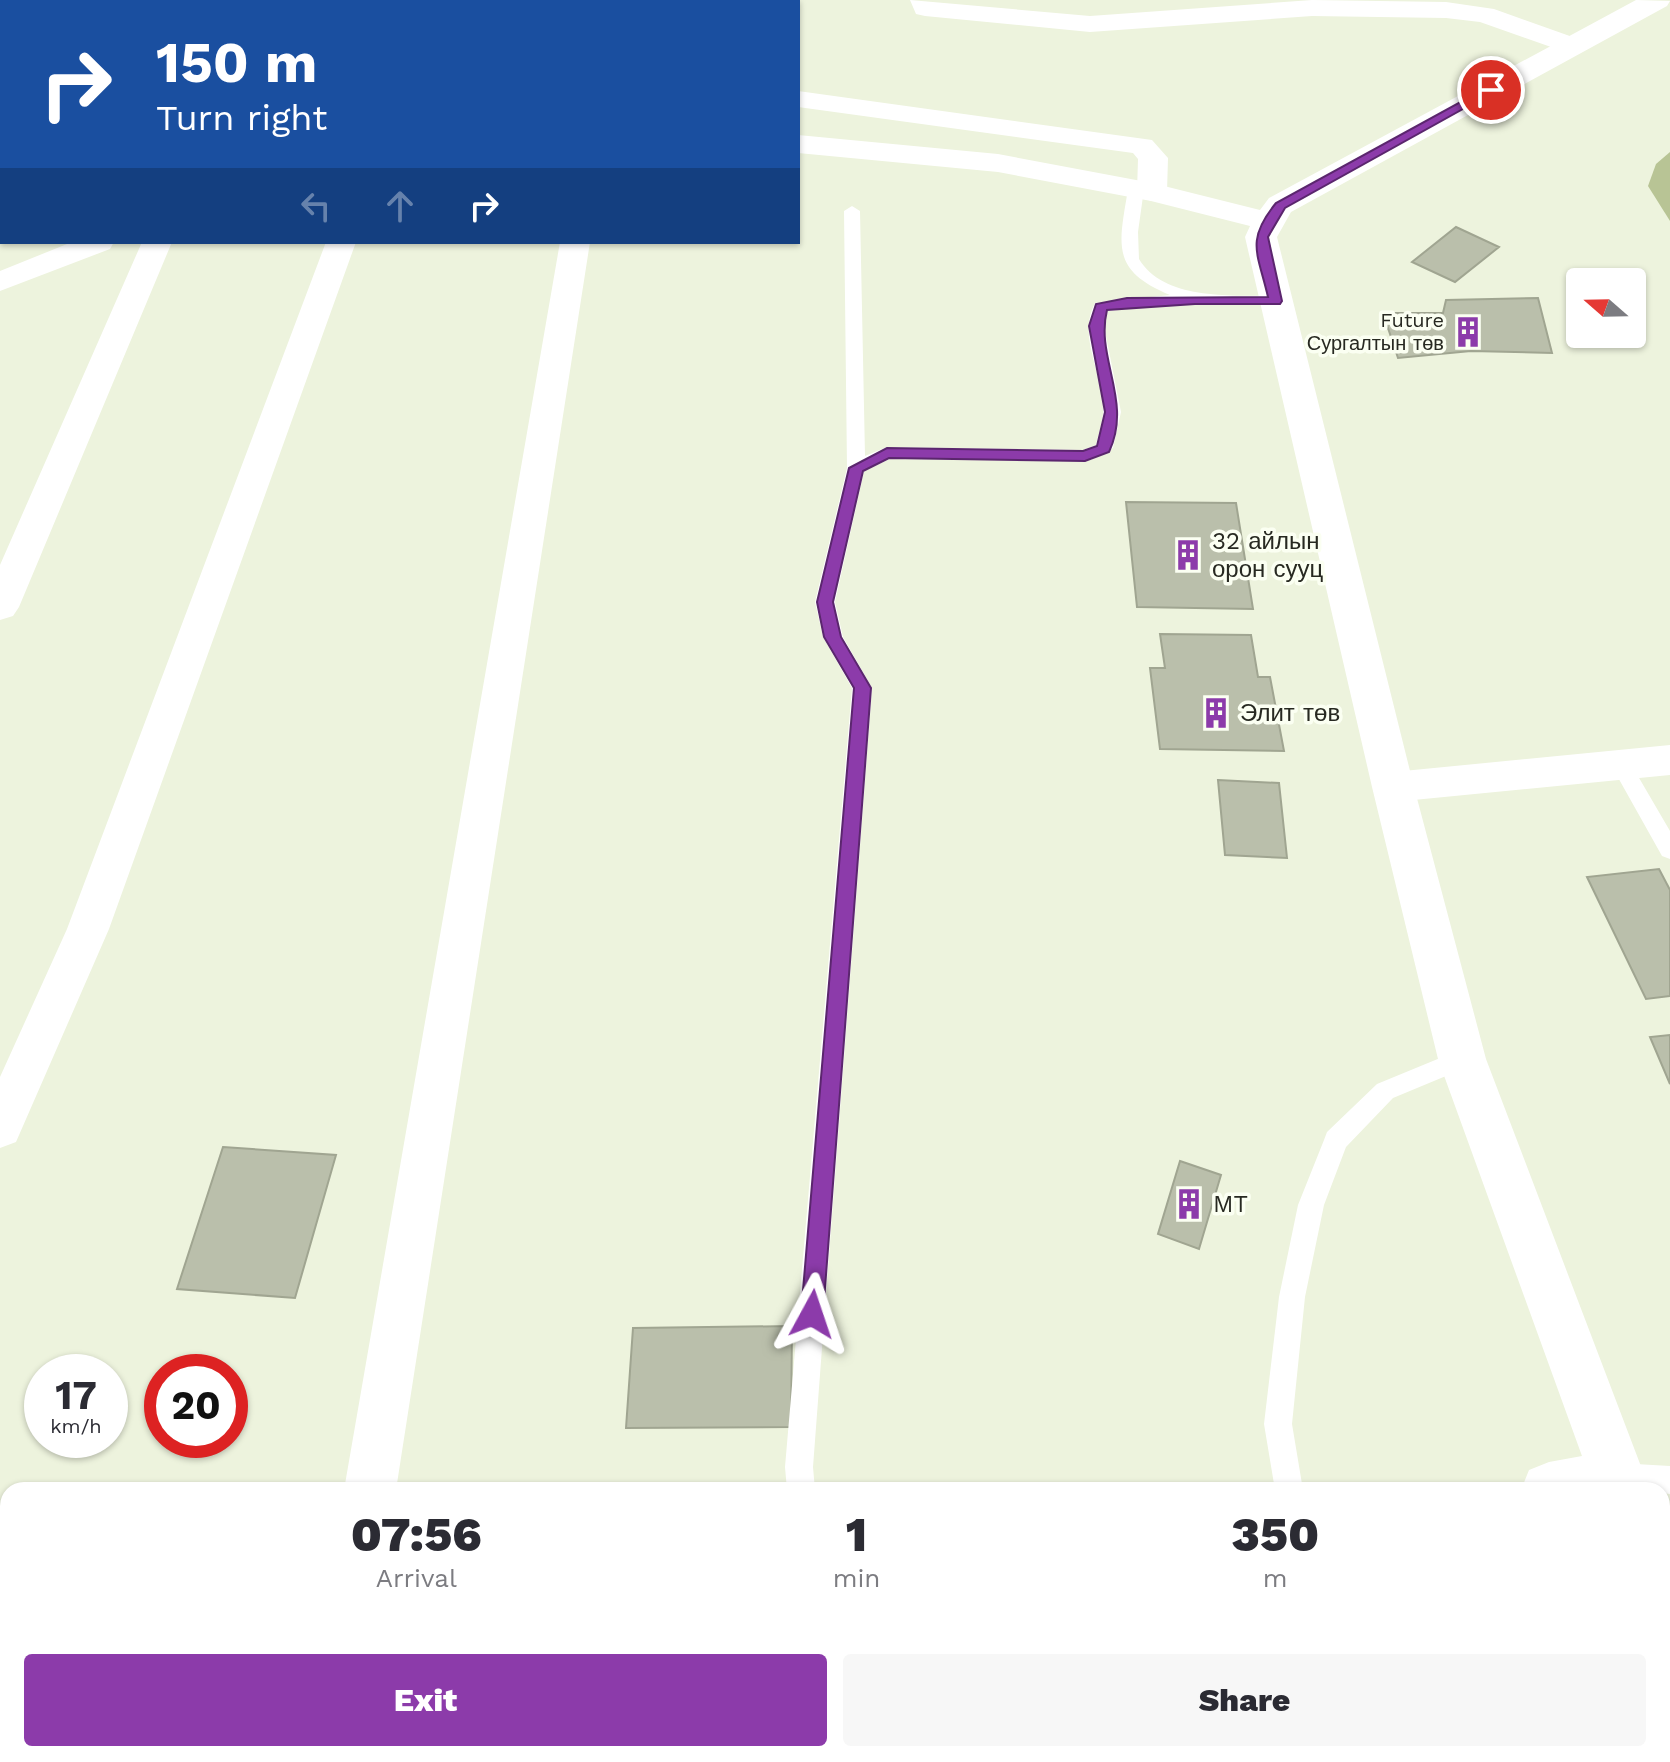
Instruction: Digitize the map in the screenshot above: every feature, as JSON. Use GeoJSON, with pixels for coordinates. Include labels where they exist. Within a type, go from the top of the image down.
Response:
{"type":"FeatureCollection","features":[{"type":"Feature","properties":{"kind":"street"},"geometry":{"type":"LineString","coordinates":[[923,0],[925,8],[1087,12],[1244,6],[1446,5],[1485,15],[1571,46]]}},
{"type":"Feature","properties":{"kind":"street"},"geometry":{"type":"LineString","coordinates":[[1637,1482],[1462,1059],[1393,787],[1261,237],[1280,205],[1657,0]]}},
{"type":"Feature","properties":{"kind":"street"},"geometry":{"type":"LineString","coordinates":[[800,99],[1142,146],[1153,158],[1144,190]]}},
{"type":"Feature","properties":{"kind":"street"},"geometry":{"type":"LineString","coordinates":[[800,144],[998,163],[1144,190],[1268,221]]}},
{"type":"Feature","properties":{"kind":"street"},"geometry":{"type":"LineString","coordinates":[[0,282],[94,244]]}},
{"type":"Feature","properties":{"kind":"street"},"geometry":{"type":"LineString","coordinates":[[0,607],[156,244]]}},
{"type":"Feature","properties":{"kind":"street"},"geometry":{"type":"LineString","coordinates":[[0,1128],[88,929],[340,244]]}},
{"type":"Feature","properties":{"kind":"street"},"geometry":{"type":"LineString","coordinates":[[371,1482],[575,244]]}},
{"type":"Feature","properties":{"kind":"street"},"geometry":{"type":"LineString","coordinates":[[1393,787],[1670,760]]}},
{"type":"Feature","properties":{"kind":"lane"},"geometry":{"type":"LineString","coordinates":[[1144,190],[1129,237],[1130,264],[1139,274],[1195,300]]}},
{"type":"Feature","properties":{"kind":"lane"},"geometry":{"type":"LineString","coordinates":[[800,1482],[799,1467],[862,688],[833,637],[825,602],[856,468],[852,211]]}},
{"type":"Feature","properties":{"kind":"lane"},"geometry":{"type":"LineString","coordinates":[[856,468],[887,453],[1085,456],[1104,448],[1112,412],[1096,326],[1101,307],[1127,302],[1276,301]]}},
{"type":"Feature","properties":{"kind":"lane"},"geometry":{"type":"LineString","coordinates":[[1621,765],[1670,850]]}},
{"type":"Feature","properties":{"kind":"lane"},"geometry":{"type":"LineString","coordinates":[[1288,1482],[1278,1424],[1292,1297],[1311,1205],[1336,1140],[1385,1091],[1462,1059]]}},
{"type":"Feature","properties":{"kind":"green space"},"geometry":{"type":"Polygon","coordinates":[[[1670,152],[1670,221],[1648,186],[1656,164],[1670,152]]]}},
{"type":"Feature","properties":{"kind":"building"},"geometry":{"type":"Polygon","coordinates":[[[1456,227],[1499,247],[1455,282],[1412,262],[1456,227]]]}},
{"type":"Feature","properties":{"kind":"building","name":"Future Сургалтын төв"},"geometry":{"type":"Polygon","coordinates":[[[1538,298],[1552,353],[1471,351],[1398,358],[1383,313],[1443,313],[1446,300],[1538,298]]]}},
{"type":"Feature","properties":{"kind":"building","name":"32 айлын орон сууц"},"geometry":{"type":"Polygon","coordinates":[[[1126,502],[1236,503],[1253,609],[1137,607],[1126,502]]]}},
{"type":"Feature","properties":{"kind":"building","name":"Элит төв"},"geometry":{"type":"Polygon","coordinates":[[[1160,634],[1251,635],[1258,677],[1270,677],[1284,751],[1160,749],[1150,668],[1165,668],[1160,634]]]}},
{"type":"Feature","properties":{"kind":"building"},"geometry":{"type":"Polygon","coordinates":[[[1218,780],[1279,783],[1287,858],[1225,855],[1218,780]]]}},
{"type":"Feature","properties":{"kind":"building"},"geometry":{"type":"Polygon","coordinates":[[[1659,869],[1670,890],[1670,996],[1646,999],[1587,877],[1659,869]]]}},
{"type":"Feature","properties":{"kind":"building"},"geometry":{"type":"Polygon","coordinates":[[[1670,1035],[1670,1084],[1650,1037],[1670,1035]]]}},
{"type":"Feature","properties":{"kind":"building"},"geometry":{"type":"Polygon","coordinates":[[[223,1147],[336,1155],[295,1298],[177,1289],[223,1147]]]}},
{"type":"Feature","properties":{"kind":"building","name":"MT"},"geometry":{"type":"Polygon","coordinates":[[[1180,1161],[1221,1175],[1199,1249],[1158,1234],[1180,1161]]]}},
{"type":"Feature","properties":{"kind":"building"},"geometry":{"type":"Polygon","coordinates":[[[792,1326],[791,1427],[626,1428],[633,1328],[792,1326]]]}},
{"type":"Feature","properties":{"kind":"place","name":"Future Сургалтын төв"},"geometry":{"type":"Point","coordinates":[1468,332]}},
{"type":"Feature","properties":{"kind":"place","name":"32 айлын орон сууц"},"geometry":{"type":"Point","coordinates":[1188,555]}},
{"type":"Feature","properties":{"kind":"place","name":"Элит төв"},"geometry":{"type":"Point","coordinates":[1216,713]}},
{"type":"Feature","properties":{"kind":"place","name":"MT"},"geometry":{"type":"Point","coordinates":[1189,1204]}},
{"type":"Feature","properties":{"kind":"route"},"geometry":{"type":"LineString","coordinates":[[812,1314],[862,688],[833,637],[825,602],[856,468],[887,453],[1085,456],[1104,448],[1112,412],[1096,326],[1101,307],[1127,302],[1276,301],[1261,237],[1280,205],[1491,90]]}}]}
